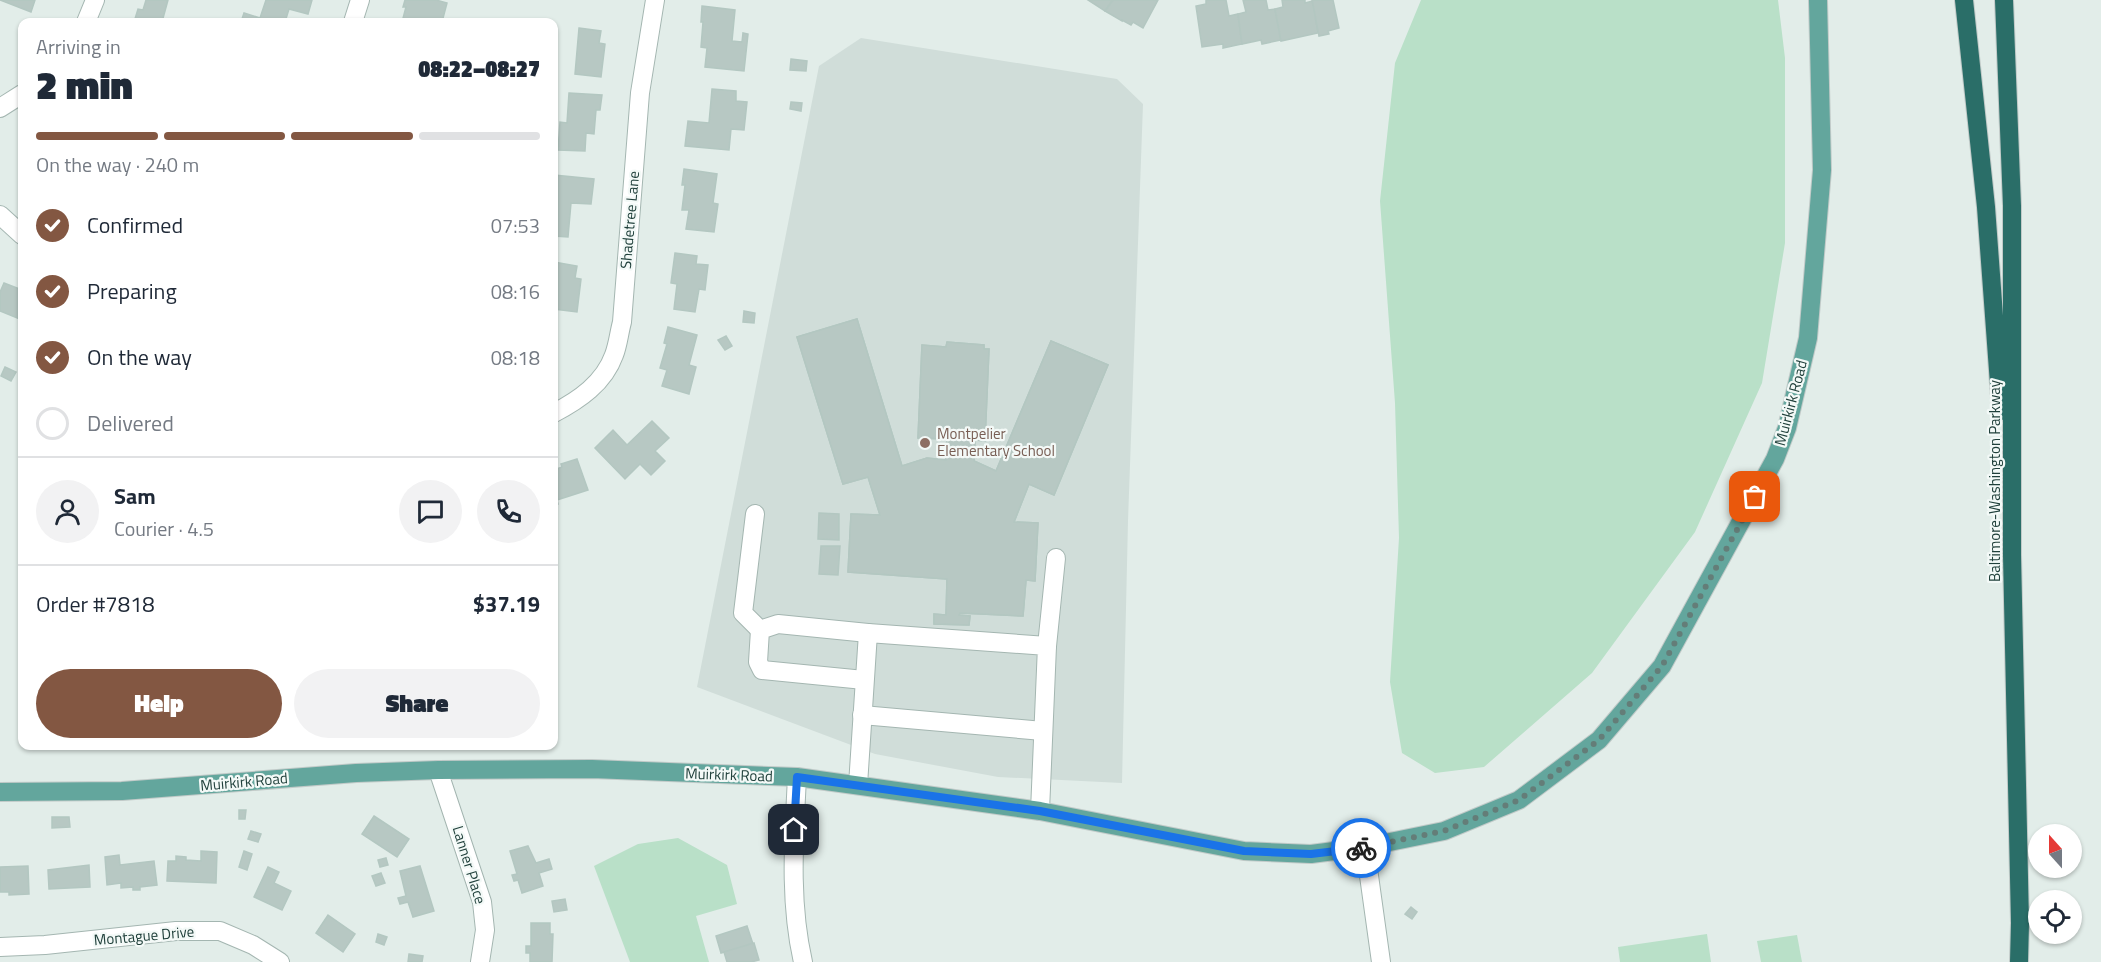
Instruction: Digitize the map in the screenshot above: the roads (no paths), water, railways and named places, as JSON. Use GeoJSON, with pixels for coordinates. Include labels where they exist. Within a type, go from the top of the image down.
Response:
{"type":"FeatureCollection","features":[{"type":"Feature","properties":{"kind":"highway"},"geometry":{"type":"LineString","coordinates":[[1964,0],[1986,207],[2012,555]]}},
{"type":"Feature","properties":{"kind":"highway","name":"Baltimore-Washington Parkway"},"geometry":{"type":"LineString","coordinates":[[2004,0],[2012,206],[2012,555],[2019,962]]}},
{"type":"Feature","properties":{"kind":"main road","name":"Muirkirk Road"},"geometry":{"type":"LineString","coordinates":[[0,792],[163,789],[356,773],[438,770],[592,769],[797,777],[1040,811],[1244,851],[1311,854],[1365,847],[1444,831],[1519,800],[1599,740],[1662,666],[1775,459],[1787,428],[1808,338],[1822,170],[1818,0]]}},
{"type":"Feature","properties":{"kind":"street"},"geometry":{"type":"LineString","coordinates":[[88,18],[95,0]]}},
{"type":"Feature","properties":{"kind":"street"},"geometry":{"type":"LineString","coordinates":[[354,18],[360,0]]}},
{"type":"Feature","properties":{"kind":"street","name":"Shadetree Lane"},"geometry":{"type":"LineString","coordinates":[[558,410],[577,401],[600,380],[614,356],[622,322],[640,93],[655,0]]}},
{"type":"Feature","properties":{"kind":"street"},"geometry":{"type":"LineString","coordinates":[[0,108],[18,97]]}},
{"type":"Feature","properties":{"kind":"street"},"geometry":{"type":"LineString","coordinates":[[0,215],[18,231]]}},
{"type":"Feature","properties":{"kind":"street"},"geometry":{"type":"LineString","coordinates":[[755,514],[743,613],[760,630],[758,662],[762,670],[864,680]]}},
{"type":"Feature","properties":{"kind":"street"},"geometry":{"type":"LineString","coordinates":[[1040,811],[1047,646],[1056,558]]}},
{"type":"Feature","properties":{"kind":"street"},"geometry":{"type":"LineString","coordinates":[[760,630],[778,624],[1047,646]]}},
{"type":"Feature","properties":{"kind":"street"},"geometry":{"type":"LineString","coordinates":[[858,785],[868,633]]}},
{"type":"Feature","properties":{"kind":"street"},"geometry":{"type":"LineString","coordinates":[[862,715],[1043,730]]}},
{"type":"Feature","properties":{"kind":"street","name":"Lanner Place"},"geometry":{"type":"LineString","coordinates":[[438,770],[482,902],[485,930],[480,962]]}},
{"type":"Feature","properties":{"kind":"street"},"geometry":{"type":"LineString","coordinates":[[797,777],[792,865],[797,935],[803,962]]}},
{"type":"Feature","properties":{"kind":"street"},"geometry":{"type":"LineString","coordinates":[[1365,847],[1381,962]]}},
{"type":"Feature","properties":{"kind":"street","name":"Montague Drive"},"geometry":{"type":"LineString","coordinates":[[0,947],[45,945],[176,931],[220,931],[253,945],[280,962]]}},
{"type":"Feature","properties":{"kind":"place","name":"Montpelier Elementary School"},"geometry":{"type":"Point","coordinates":[925,443]}}]}
